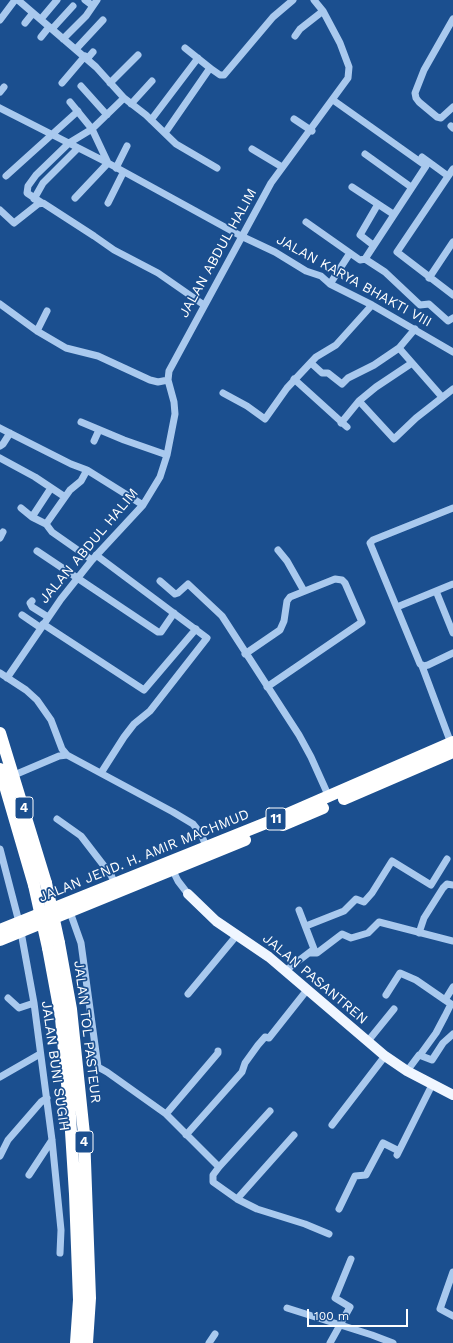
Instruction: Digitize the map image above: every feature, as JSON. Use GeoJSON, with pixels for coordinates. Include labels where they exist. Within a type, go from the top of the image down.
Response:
{"type":"FeatureCollection","features":[{"type":"Feature","properties":{"kind":"highway","name":"JALAN TOL PASTEUR"},"geometry":{"type":"LineString","coordinates":[[0,733],[40,884],[48,948],[61,1018],[76,1194],[79,1300],[76,1343]]}},
{"type":"Feature","properties":{"kind":"highway","name":"JALAN JEND. H. AMIR MACHMUD"},"geometry":{"type":"LineString","coordinates":[[0,940],[20,927],[113,880],[206,846],[452,746]]}},
{"type":"Feature","properties":{"kind":"highway","name":"JALAN JEND. H. AMIR MACHMUD"},"geometry":{"type":"LineString","coordinates":[[0,930],[20,927],[70,912],[302,817],[452,746]]}},
{"type":"Feature","properties":{"kind":"highway","name":"JALAN TOL PASTEUR"},"geometry":{"type":"LineString","coordinates":[[0,769],[59,943],[71,1009],[84,1134],[90,1298],[87,1343]]}},
{"type":"Feature","properties":{"kind":"main road","name":"JALAN PASANTREN"},"geometry":{"type":"LineString","coordinates":[[188,894],[216,921],[254,946],[386,1056],[407,1071],[453,1095]]}},
{"type":"Feature","properties":{"kind":"street"},"geometry":{"type":"LineString","coordinates":[[0,20],[17,0],[76,49],[124,98],[184,150],[205,159],[218,168]]}},
{"type":"Feature","properties":{"kind":"street"},"geometry":{"type":"LineString","coordinates":[[41,19],[57,0]]}},
{"type":"Feature","properties":{"kind":"street"},"geometry":{"type":"LineString","coordinates":[[63,39],[95,3],[85,0]]}},
{"type":"Feature","properties":{"kind":"street"},"geometry":{"type":"LineString","coordinates":[[186,48],[210,68],[220,75],[224,75],[273,18],[293,0]]}},
{"type":"Feature","properties":{"kind":"street","name":"JALAN ABDUL HALIM"},"geometry":{"type":"LineString","coordinates":[[7,678],[48,617],[76,579],[143,505],[162,472],[167,455],[175,408],[168,380],[169,371],[259,204],[282,167],[312,131],[348,78],[349,67],[340,43],[323,11],[314,0]]}},
{"type":"Feature","properties":{"kind":"street"},"geometry":{"type":"LineString","coordinates":[[41,37],[72,6]]}},
{"type":"Feature","properties":{"kind":"street"},"geometry":{"type":"LineString","coordinates":[[295,36],[300,29],[323,11]]}},
{"type":"Feature","properties":{"kind":"street"},"geometry":{"type":"LineString","coordinates":[[25,23],[33,13]]}},
{"type":"Feature","properties":{"kind":"street"},"geometry":{"type":"LineString","coordinates":[[453,19],[424,70],[415,93],[419,102],[436,117],[441,118],[453,107]]}},
{"type":"Feature","properties":{"kind":"street"},"geometry":{"type":"LineString","coordinates":[[76,49],[103,20]]}},
{"type":"Feature","properties":{"kind":"street"},"geometry":{"type":"LineString","coordinates":[[62,83],[93,52]]}},
{"type":"Feature","properties":{"kind":"street"},"geometry":{"type":"LineString","coordinates":[[110,83],[138,55]]}},
{"type":"Feature","properties":{"kind":"street"},"geometry":{"type":"LineString","coordinates":[[151,120],[198,58]]}},
{"type":"Feature","properties":{"kind":"street"},"geometry":{"type":"LineString","coordinates":[[165,133],[210,68]]}},
{"type":"Feature","properties":{"kind":"street"},"geometry":{"type":"LineString","coordinates":[[132,104],[152,81]]}},
{"type":"Feature","properties":{"kind":"street"},"geometry":{"type":"LineString","coordinates":[[81,86],[106,115]]}},
{"type":"Feature","properties":{"kind":"street"},"geometry":{"type":"LineString","coordinates":[[124,98],[92,129],[69,143],[36,175],[26,191],[34,199],[114,250],[158,273],[204,305]]}},
{"type":"Feature","properties":{"kind":"street"},"geometry":{"type":"LineString","coordinates":[[333,100],[425,164],[424,170],[393,214],[365,259]]}},
{"type":"Feature","properties":{"kind":"street"},"geometry":{"type":"LineString","coordinates":[[342,100],[448,176]]}},
{"type":"Feature","properties":{"kind":"street"},"geometry":{"type":"LineString","coordinates":[[70,102],[92,129],[108,163],[75,198]]}},
{"type":"Feature","properties":{"kind":"street","name":"JALAN KARYA BHAKTI VIII"},"geometry":{"type":"LineString","coordinates":[[0,108],[108,163],[241,236],[275,252],[306,271],[321,276],[330,284],[372,305],[453,352]]}},
{"type":"Feature","properties":{"kind":"street"},"geometry":{"type":"LineString","coordinates":[[6,176],[78,111]]}},
{"type":"Feature","properties":{"kind":"street"},"geometry":{"type":"LineString","coordinates":[[294,119],[312,131]]}},
{"type":"Feature","properties":{"kind":"street"},"geometry":{"type":"LineString","coordinates":[[116,168],[126,146]]}},
{"type":"Feature","properties":{"kind":"street"},"geometry":{"type":"LineString","coordinates":[[34,199],[42,183],[78,148]]}},
{"type":"Feature","properties":{"kind":"street"},"geometry":{"type":"LineString","coordinates":[[252,149],[282,167]]}},
{"type":"Feature","properties":{"kind":"street"},"geometry":{"type":"LineString","coordinates":[[364,154],[411,187]]}},
{"type":"Feature","properties":{"kind":"street"},"geometry":{"type":"LineString","coordinates":[[453,169],[398,249],[399,254],[453,295]]}},
{"type":"Feature","properties":{"kind":"street"},"geometry":{"type":"LineString","coordinates":[[108,203],[124,173]]}},
{"type":"Feature","properties":{"kind":"street"},"geometry":{"type":"LineString","coordinates":[[352,186],[393,214]]}},
{"type":"Feature","properties":{"kind":"street"},"geometry":{"type":"LineString","coordinates":[[0,210],[14,223],[42,203]]}},
{"type":"Feature","properties":{"kind":"street"},"geometry":{"type":"LineString","coordinates":[[373,245],[360,235],[378,204]]}},
{"type":"Feature","properties":{"kind":"street"},"geometry":{"type":"LineString","coordinates":[[306,222],[360,260],[365,259],[385,272],[420,305],[429,304],[448,321],[453,318]]}},
{"type":"Feature","properties":{"kind":"street"},"geometry":{"type":"LineString","coordinates":[[429,278],[453,242]]}},
{"type":"Feature","properties":{"kind":"street"},"geometry":{"type":"LineString","coordinates":[[330,284],[350,253]]}},
{"type":"Feature","properties":{"kind":"street"},"geometry":{"type":"LineString","coordinates":[[0,304],[37,331],[66,348],[98,356],[150,380],[158,382],[168,380]]}},
{"type":"Feature","properties":{"kind":"street"},"geometry":{"type":"LineString","coordinates":[[224,393],[247,406],[265,419],[294,380],[316,357],[336,345],[372,305]]}},
{"type":"Feature","properties":{"kind":"street"},"geometry":{"type":"LineString","coordinates":[[37,331],[47,311]]}},
{"type":"Feature","properties":{"kind":"street"},"geometry":{"type":"LineString","coordinates":[[311,363],[322,373],[328,373],[342,384],[348,378],[374,365],[399,348],[415,329]]}},
{"type":"Feature","properties":{"kind":"street"},"geometry":{"type":"LineString","coordinates":[[399,348],[442,397]]}},
{"type":"Feature","properties":{"kind":"street"},"geometry":{"type":"LineString","coordinates":[[294,380],[344,425],[359,401],[376,387],[412,363]]}},
{"type":"Feature","properties":{"kind":"street"},"geometry":{"type":"LineString","coordinates":[[359,401],[394,439],[416,418],[453,389]]}},
{"type":"Feature","properties":{"kind":"street"},"geometry":{"type":"LineString","coordinates":[[81,422],[167,455]]}},
{"type":"Feature","properties":{"kind":"street"},"geometry":{"type":"LineString","coordinates":[[0,428],[70,464],[87,470],[143,505]]}},
{"type":"Feature","properties":{"kind":"street"},"geometry":{"type":"LineString","coordinates":[[94,442],[99,430]]}},
{"type":"Feature","properties":{"kind":"street"},"geometry":{"type":"LineString","coordinates":[[0,446],[10,433]]}},
{"type":"Feature","properties":{"kind":"street"},"geometry":{"type":"LineString","coordinates":[[0,458],[64,497]]}},
{"type":"Feature","properties":{"kind":"street"},"geometry":{"type":"LineString","coordinates":[[46,524],[64,497],[81,481],[87,470]]}},
{"type":"Feature","properties":{"kind":"street"},"geometry":{"type":"LineString","coordinates":[[32,517],[51,488]]}},
{"type":"Feature","properties":{"kind":"street"},"geometry":{"type":"LineString","coordinates":[[21,508],[32,517],[46,524],[52,532],[94,558],[206,635],[207,640],[150,711],[134,724],[124,737],[101,774]]}},
{"type":"Feature","properties":{"kind":"street"},"geometry":{"type":"LineString","coordinates":[[452,746],[422,666],[370,546],[371,542],[453,508]]}},
{"type":"Feature","properties":{"kind":"street"},"geometry":{"type":"LineString","coordinates":[[278,550],[287,561],[304,592]]}},
{"type":"Feature","properties":{"kind":"street"},"geometry":{"type":"LineString","coordinates":[[37,551],[76,579],[158,632],[161,632],[174,613]]}},
{"type":"Feature","properties":{"kind":"street"},"geometry":{"type":"LineString","coordinates":[[246,654],[280,630],[284,624],[287,601],[290,597],[335,579],[342,580],[362,622],[267,687]]}},
{"type":"Feature","properties":{"kind":"street"},"geometry":{"type":"LineString","coordinates":[[160,581],[175,594],[188,584],[222,616],[299,735],[311,757],[329,797]]}},
{"type":"Feature","properties":{"kind":"street"},"geometry":{"type":"LineString","coordinates":[[397,607],[453,584]]}},
{"type":"Feature","properties":{"kind":"street"},"geometry":{"type":"LineString","coordinates":[[436,591],[453,633]]}},
{"type":"Feature","properties":{"kind":"street"},"geometry":{"type":"LineString","coordinates":[[32,601],[32,607],[48,617]]}},
{"type":"Feature","properties":{"kind":"street"},"geometry":{"type":"LineString","coordinates":[[22,615],[144,690],[196,629]]}},
{"type":"Feature","properties":{"kind":"street"},"geometry":{"type":"LineString","coordinates":[[422,666],[428,665],[453,653]]}},
{"type":"Feature","properties":{"kind":"street"},"geometry":{"type":"LineString","coordinates":[[0,673],[26,690],[43,708],[51,720],[62,749],[67,755],[174,812],[192,824],[201,834],[206,846]]}},
{"type":"Feature","properties":{"kind":"street"},"geometry":{"type":"LineString","coordinates":[[19,773],[58,756],[67,755]]}},
{"type":"Feature","properties":{"kind":"street"},"geometry":{"type":"LineString","coordinates":[[57,819],[81,836],[113,880]]}},
{"type":"Feature","properties":{"kind":"street","name":"JALAN BUNI SUGIH"},"geometry":{"type":"LineString","coordinates":[[0,849],[20,927],[34,1003],[52,1140],[61,1230],[60,1253]]}},
{"type":"Feature","properties":{"kind":"street"},"geometry":{"type":"LineString","coordinates":[[306,926],[344,911],[356,900],[364,902],[372,893],[392,861],[431,885],[447,859]]}},
{"type":"Feature","properties":{"kind":"street","name":"JALAN PASANTREN"},"geometry":{"type":"LineString","coordinates":[[172,869],[178,881],[188,894]]}},
{"type":"Feature","properties":{"kind":"street"},"geometry":{"type":"LineString","coordinates":[[419,933],[424,918],[443,888],[447,884],[453,885]]}},
{"type":"Feature","properties":{"kind":"street"},"geometry":{"type":"LineString","coordinates":[[285,971],[310,953],[314,948],[299,910]]}},
{"type":"Feature","properties":{"kind":"street"},"geometry":{"type":"LineString","coordinates":[[70,912],[81,943],[98,1067],[166,1114],[219,1167]]}},
{"type":"Feature","properties":{"kind":"street"},"geometry":{"type":"LineString","coordinates":[[310,953],[317,953],[342,934],[351,938],[368,934],[379,922],[453,941]]}},
{"type":"Feature","properties":{"kind":"street"},"geometry":{"type":"LineString","coordinates":[[188,994],[236,935]]}},
{"type":"Feature","properties":{"kind":"street"},"geometry":{"type":"LineString","coordinates":[[386,995],[400,973],[416,980],[451,1004],[436,1033],[407,1071]]}},
{"type":"Feature","properties":{"kind":"street"},"geometry":{"type":"LineString","coordinates":[[445,1000],[453,987]]}},
{"type":"Feature","properties":{"kind":"street"},"geometry":{"type":"LineString","coordinates":[[186,1135],[240,1074],[244,1063],[258,1045],[265,1037],[269,1038],[307,990]]}},
{"type":"Feature","properties":{"kind":"street"},"geometry":{"type":"LineString","coordinates":[[8,998],[19,1008],[34,1003]]}},
{"type":"Feature","properties":{"kind":"street"},"geometry":{"type":"LineString","coordinates":[[368,1041],[394,1009]]}},
{"type":"Feature","properties":{"kind":"street"},"geometry":{"type":"LineString","coordinates":[[445,1016],[453,1020]]}},
{"type":"Feature","properties":{"kind":"street"},"geometry":{"type":"LineString","coordinates":[[420,1055],[432,1060],[443,1043],[453,1034]]}},
{"type":"Feature","properties":{"kind":"street"},"geometry":{"type":"LineString","coordinates":[[166,1114],[218,1054],[218,1051]]}},
{"type":"Feature","properties":{"kind":"street"},"geometry":{"type":"LineString","coordinates":[[0,1077],[40,1054]]}},
{"type":"Feature","properties":{"kind":"street"},"geometry":{"type":"LineString","coordinates":[[332,1125],[386,1056]]}},
{"type":"Feature","properties":{"kind":"street"},"geometry":{"type":"LineString","coordinates":[[339,1209],[355,1176],[366,1175],[383,1143],[398,1153],[432,1085]]}},
{"type":"Feature","properties":{"kind":"street"},"geometry":{"type":"LineString","coordinates":[[0,1156],[8,1140],[41,1102],[47,1098]]}},
{"type":"Feature","properties":{"kind":"street"},"geometry":{"type":"LineString","coordinates":[[270,1111],[219,1167],[214,1175],[213,1182],[257,1209],[305,1224],[329,1234]]}},
{"type":"Feature","properties":{"kind":"street"},"geometry":{"type":"LineString","coordinates":[[237,1198],[294,1135]]}},
{"type":"Feature","properties":{"kind":"street"},"geometry":{"type":"LineString","coordinates":[[29,1175],[52,1140]]}},
{"type":"Feature","properties":{"kind":"street"},"geometry":{"type":"LineString","coordinates":[[330,1343],[350,1307],[335,1298],[351,1259]]}},
{"type":"Feature","properties":{"kind":"street"},"geometry":{"type":"LineString","coordinates":[[453,1272],[440,1309],[453,1316]]}},
{"type":"Feature","properties":{"kind":"street"},"geometry":{"type":"LineString","coordinates":[[287,1308],[372,1334],[393,1343]]}},
{"type":"Feature","properties":{"kind":"street"},"geometry":{"type":"LineString","coordinates":[[209,1343],[214,1334]]}}]}
